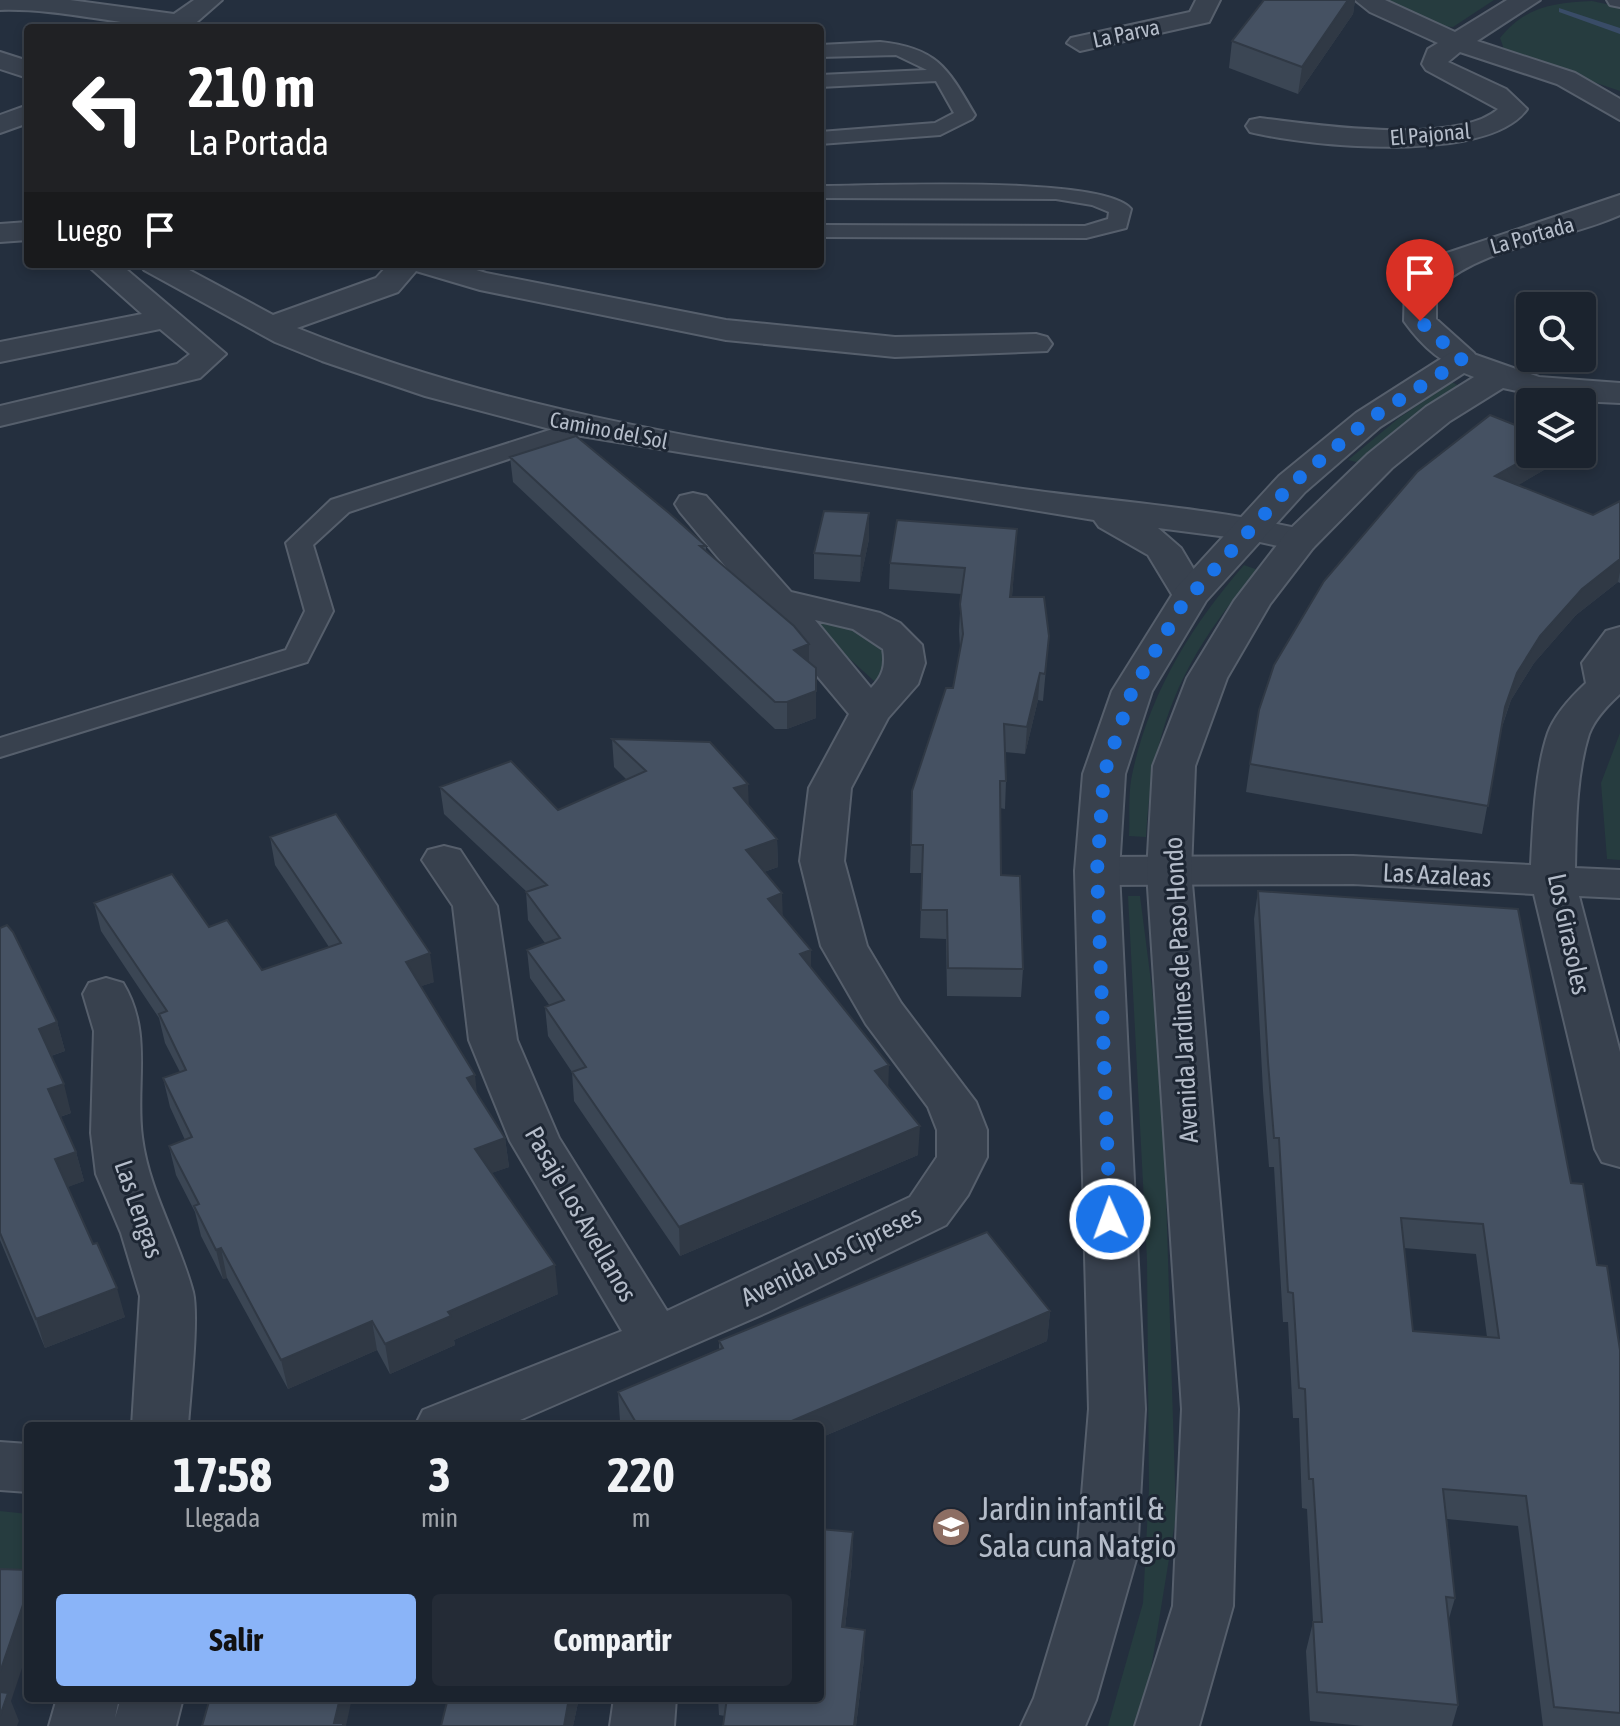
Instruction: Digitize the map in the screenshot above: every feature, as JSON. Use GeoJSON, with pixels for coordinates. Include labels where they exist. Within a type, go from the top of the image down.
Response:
{"type":"FeatureCollection","features":[{"type":"Feature","properties":{"kind":"street"},"geometry":{"type":"LineString","coordinates":[[177,24],[210,0]]}},
{"type":"Feature","properties":{"kind":"street","name":"La Parva"},"geometry":{"type":"LineString","coordinates":[[1080,43],[1200,17],[1208,0]]}},
{"type":"Feature","properties":{"kind":"street"},"geometry":{"type":"LineString","coordinates":[[1367,0],[1459,43],[1570,82],[1608,101],[1620,112]]}},
{"type":"Feature","properties":{"kind":"street"},"geometry":{"type":"LineString","coordinates":[[1459,43],[1512,5],[1528,0]]}},
{"type":"Feature","properties":{"kind":"street"},"geometry":{"type":"LineString","coordinates":[[0,3],[31,2],[170,24]]}},
{"type":"Feature","properties":{"kind":"street","name":"El Pajonal"},"geometry":{"type":"LineString","coordinates":[[1260,126],[1347,137],[1420,137],[1481,129],[1510,117],[1514,109],[1506,100],[1445,73],[1435,64],[1437,54],[1459,43]]}},
{"type":"Feature","properties":{"kind":"street"},"geometry":{"type":"LineString","coordinates":[[0,60],[24,69]]}},
{"type":"Feature","properties":{"kind":"street"},"geometry":{"type":"LineString","coordinates":[[0,125],[24,115]]}},
{"type":"Feature","properties":{"kind":"street","name":"La Portada"},"geometry":{"type":"LineString","coordinates":[[1620,204],[1591,218],[1504,242],[1452,261],[1420,286],[1420,321],[1480,368],[1528,388],[1586,395],[1620,393]]}},
{"type":"Feature","properties":{"kind":"street"},"geometry":{"type":"LineString","coordinates":[[0,416],[188,371],[210,354],[106,268]]}},
{"type":"Feature","properties":{"kind":"street","name":"Camino del Sol"},"geometry":{"type":"LineString","coordinates":[[162,268],[271,327],[410,380],[581,427],[1088,508],[1251,529],[1300,540]]}},
{"type":"Feature","properties":{"kind":"street"},"geometry":{"type":"LineString","coordinates":[[271,327],[387,285],[402,268]]}},
{"type":"Feature","properties":{"kind":"street"},"geometry":{"type":"LineString","coordinates":[[439,268],[480,281],[726,330],[895,347],[1036,344]]}},
{"type":"Feature","properties":{"kind":"street"},"geometry":{"type":"LineString","coordinates":[[0,352],[168,318]]}},
{"type":"Feature","properties":{"kind":"street"},"geometry":{"type":"LineString","coordinates":[[1053,1726],[1065,1700],[1107,1556],[1117,1409],[1097,871],[1104,774],[1132,691],[1190,595],[1292,484],[1368,420],[1480,368]]}},
{"type":"Feature","properties":{"kind":"street","name":"Avenida Jardines de Paso Hondo"},"geometry":{"type":"LineString","coordinates":[[1167,1726],[1203,1606],[1210,1409],[1169,872],[1174,766],[1207,678],[1253,601],[1300,540],[1380,461],[1438,414],[1480,368]]}},
{"type":"Feature","properties":{"kind":"street"},"geometry":{"type":"LineString","coordinates":[[693,504],[778,600],[870,713]]}},
{"type":"Feature","properties":{"kind":"street","name":"Camino del Sol"},"geometry":{"type":"LineString","coordinates":[[1088,508],[1150,536],[1173,559],[1190,595]]}},
{"type":"Feature","properties":{"kind":"street","name":"Avenida Los Cipreses"},"geometry":{"type":"LineString","coordinates":[[468,1422],[524,1413],[656,1340],[928,1211],[950,1182],[962,1157],[962,1130],[951,1102],[883,1013],[844,946],[822,861],[830,788],[870,713],[898,684],[905,663],[902,645],[886,631],[866,621],[778,600]]}},
{"type":"Feature","properties":{"kind":"street","name":"Los Girasoles"},"geometry":{"type":"LineString","coordinates":[[1619,1143],[1556,892],[1555,819],[1569,733],[1584,707],[1613,683],[1602,663],[1620,639]]}},
{"type":"Feature","properties":{"kind":"street","name":"Pasaje Los Avellanos"},"geometry":{"type":"LineString","coordinates":[[444,860],[475,906],[493,1040],[535,1141],[656,1340]]}},
{"type":"Feature","properties":{"kind":"street","name":"Las Azaleas"},"geometry":{"type":"LineString","coordinates":[[1097,871],[1255,873],[1358,894],[1556,892],[1620,884]]}},
{"type":"Feature","properties":{"kind":"street","name":"Las Lengas"},"geometry":{"type":"LineString","coordinates":[[106,994],[118,1031],[116,1133],[122,1174],[147,1233],[167,1296],[160,1422]]}},
{"type":"Feature","properties":{"kind":"street"},"geometry":{"type":"LineString","coordinates":[[0,1466],[24,1468]]}},
{"type":"Feature","properties":{"kind":"street"},"geometry":{"type":"LineString","coordinates":[[81,1726],[87,1702]]}},
{"type":"Feature","properties":{"kind":"street"},"geometry":{"type":"LineString","coordinates":[[144,1726],[151,1702]]}},
{"type":"Feature","properties":{"kind":"street"},"geometry":{"type":"LineString","coordinates":[[642,1726],[645,1702]]}},
{"type":"Feature","properties":{"kind":"lane"},"geometry":{"type":"LineString","coordinates":[[824,51],[887,49],[910,54],[935,66],[965,115],[940,129],[824,138]]}},
{"type":"Feature","properties":{"kind":"lane"},"geometry":{"type":"LineString","coordinates":[[824,81],[940,75]]}},
{"type":"Feature","properties":{"kind":"lane"},"geometry":{"type":"LineString","coordinates":[[824,192],[1056,193],[1097,199],[1120,209],[1118,223],[1086,232],[824,231]]}},
{"type":"Feature","properties":{"kind":"lane"},"geometry":{"type":"LineString","coordinates":[[0,748],[297,656],[319,611],[299,543],[340,506],[581,427]]}},
{"type":"Feature","properties":{"kind":"green space"},"geometry":{"type":"Polygon","coordinates":[[[1388,0],[1494,0],[1453,27],[1436,26],[1388,0]]]}},
{"type":"Feature","properties":{"kind":"green space"},"geometry":{"type":"Polygon","coordinates":[[[1592,1],[1620,7],[1620,91],[1505,52],[1500,38],[1530,13],[1553,5],[1592,1]]]}},
{"type":"Feature","properties":{"kind":"green space"},"geometry":{"type":"Polygon","coordinates":[[[1452,382],[1463,388],[1360,463],[1348,460],[1399,418],[1452,382]]]}},
{"type":"Feature","properties":{"kind":"green space"},"geometry":{"type":"Polygon","coordinates":[[[1244,565],[1258,570],[1210,632],[1176,693],[1156,760],[1146,837],[1129,836],[1131,782],[1149,717],[1174,662],[1207,612],[1244,565]]]}},
{"type":"Feature","properties":{"kind":"green space"},"geometry":{"type":"Polygon","coordinates":[[[834,621],[853,627],[893,656],[883,689],[821,633],[820,624],[834,621]]]}},
{"type":"Feature","properties":{"kind":"green space"},"geometry":{"type":"Polygon","coordinates":[[[1620,733],[1620,860],[1607,859],[1601,783],[1620,733]]]}},
{"type":"Feature","properties":{"kind":"green space"},"geometry":{"type":"Polygon","coordinates":[[[1128,896],[1140,896],[1162,1067],[1176,1516],[1145,1706],[1137,1726],[1108,1726],[1143,1603],[1149,1489],[1147,1260],[1128,896]]]}},
{"type":"Feature","properties":{"kind":"green space"},"geometry":{"type":"Polygon","coordinates":[[[0,1511],[24,1514],[24,1580],[0,1581],[0,1511]]]}},
{"type":"Feature","properties":{"kind":"building"},"geometry":{"type":"Polygon","coordinates":[[[1264,0],[1348,0],[1302,67],[1232,41],[1264,0]]]}},
{"type":"Feature","properties":{"kind":"building"},"geometry":{"type":"Polygon","coordinates":[[[1490,415],[1516,425],[1516,464],[1495,476],[1593,515],[1620,501],[1620,559],[1582,589],[1540,636],[1517,673],[1505,707],[1488,806],[1250,764],[1259,710],[1274,665],[1324,581],[1417,472],[1490,415]]]}},
{"type":"Feature","properties":{"kind":"building"},"geometry":{"type":"Polygon","coordinates":[[[576,436],[669,513],[706,546],[700,546],[794,626],[809,644],[794,650],[816,668],[816,691],[787,702],[775,702],[510,457],[576,436]]]}},
{"type":"Feature","properties":{"kind":"building"},"geometry":{"type":"Polygon","coordinates":[[[824,511],[869,513],[861,556],[814,553],[824,511]]]}},
{"type":"Feature","properties":{"kind":"building"},"geometry":{"type":"Polygon","coordinates":[[[897,520],[1017,529],[1010,597],[1044,597],[1049,636],[1045,674],[1040,673],[1027,727],[1004,724],[1006,781],[1000,781],[1001,875],[1020,876],[1023,969],[948,968],[947,910],[921,910],[923,845],[911,845],[912,791],[946,688],[953,688],[963,634],[960,604],[965,568],[890,563],[897,520]]]}},
{"type":"Feature","properties":{"kind":"building"},"geometry":{"type":"Polygon","coordinates":[[[612,739],[710,742],[748,784],[734,788],[777,839],[746,850],[782,893],[768,899],[811,950],[800,954],[889,1065],[875,1071],[920,1126],[679,1227],[572,1072],[586,1067],[545,1007],[564,1000],[527,950],[560,938],[526,892],[547,885],[440,787],[511,761],[558,810],[646,771],[612,739]]]}},
{"type":"Feature","properties":{"kind":"building"},"geometry":{"type":"Polygon","coordinates":[[[336,814],[430,953],[406,962],[475,1075],[467,1078],[505,1138],[475,1149],[555,1265],[448,1312],[451,1316],[385,1344],[372,1321],[281,1360],[221,1248],[216,1250],[194,1206],[199,1204],[169,1146],[192,1137],[163,1078],[186,1070],[159,1014],[167,1011],[94,903],[172,874],[209,927],[227,920],[262,970],[341,943],[270,837],[336,814]]]}},
{"type":"Feature","properties":{"kind":"building"},"geometry":{"type":"Polygon","coordinates":[[[1258,891],[1518,909],[1571,1183],[1583,1184],[1597,1265],[1607,1266],[1620,1350],[1620,1713],[1554,1707],[1526,1496],[1443,1489],[1455,1598],[1446,1597],[1458,1705],[1317,1692],[1313,1622],[1322,1622],[1313,1479],[1309,1479],[1305,1389],[1299,1388],[1293,1293],[1288,1292],[1279,1138],[1274,1138],[1258,891]],[[1401,1218],[1413,1331],[1499,1338],[1483,1224],[1401,1218]]]}},
{"type":"Feature","properties":{"kind":"building"},"geometry":{"type":"Polygon","coordinates":[[[7,925],[57,1022],[39,1029],[64,1084],[48,1089],[76,1152],[55,1159],[93,1244],[97,1243],[117,1288],[36,1319],[0,1233],[0,928],[7,925]]]}},
{"type":"Feature","properties":{"kind":"building"},"geometry":{"type":"Polygon","coordinates":[[[987,1232],[1050,1311],[789,1422],[636,1422],[618,1392],[723,1348],[719,1341],[987,1232]]]}},
{"type":"Feature","properties":{"kind":"building"},"geometry":{"type":"Polygon","coordinates":[[[824,1529],[853,1532],[842,1627],[865,1630],[854,1726],[723,1726],[726,1702],[824,1702],[824,1529]]]}},
{"type":"Feature","properties":{"kind":"building"},"geometry":{"type":"Polygon","coordinates":[[[0,1569],[24,1570],[24,1602],[0,1672],[0,1569]]]}},
{"type":"Feature","properties":{"kind":"building"},"geometry":{"type":"Polygon","coordinates":[[[0,1692],[8,1693],[0,1716],[0,1692]]]}},
{"type":"Feature","properties":{"kind":"building"},"geometry":{"type":"Polygon","coordinates":[[[209,1702],[339,1702],[334,1723],[343,1723],[343,1726],[202,1726],[209,1702]]]}},
{"type":"Feature","properties":{"kind":"building"},"geometry":{"type":"Polygon","coordinates":[[[447,1702],[568,1702],[564,1726],[441,1726],[447,1702]]]}},
{"type":"Feature","properties":{"kind":"waterway"},"geometry":{"type":"LineString","coordinates":[[1562,10],[1620,31]]}},
{"type":"Feature","properties":{"kind":"place","name":"Jardin infantil & Sala cuna Natgio"},"geometry":{"type":"Point","coordinates":[951,1527]}},
{"type":"Feature","properties":{"kind":"route"},"geometry":{"type":"LineString","coordinates":[[1110,1219],[1097,871],[1104,774],[1132,691],[1182,605],[1292,484],[1368,420],[1462,360],[1420,321]]}}]}
